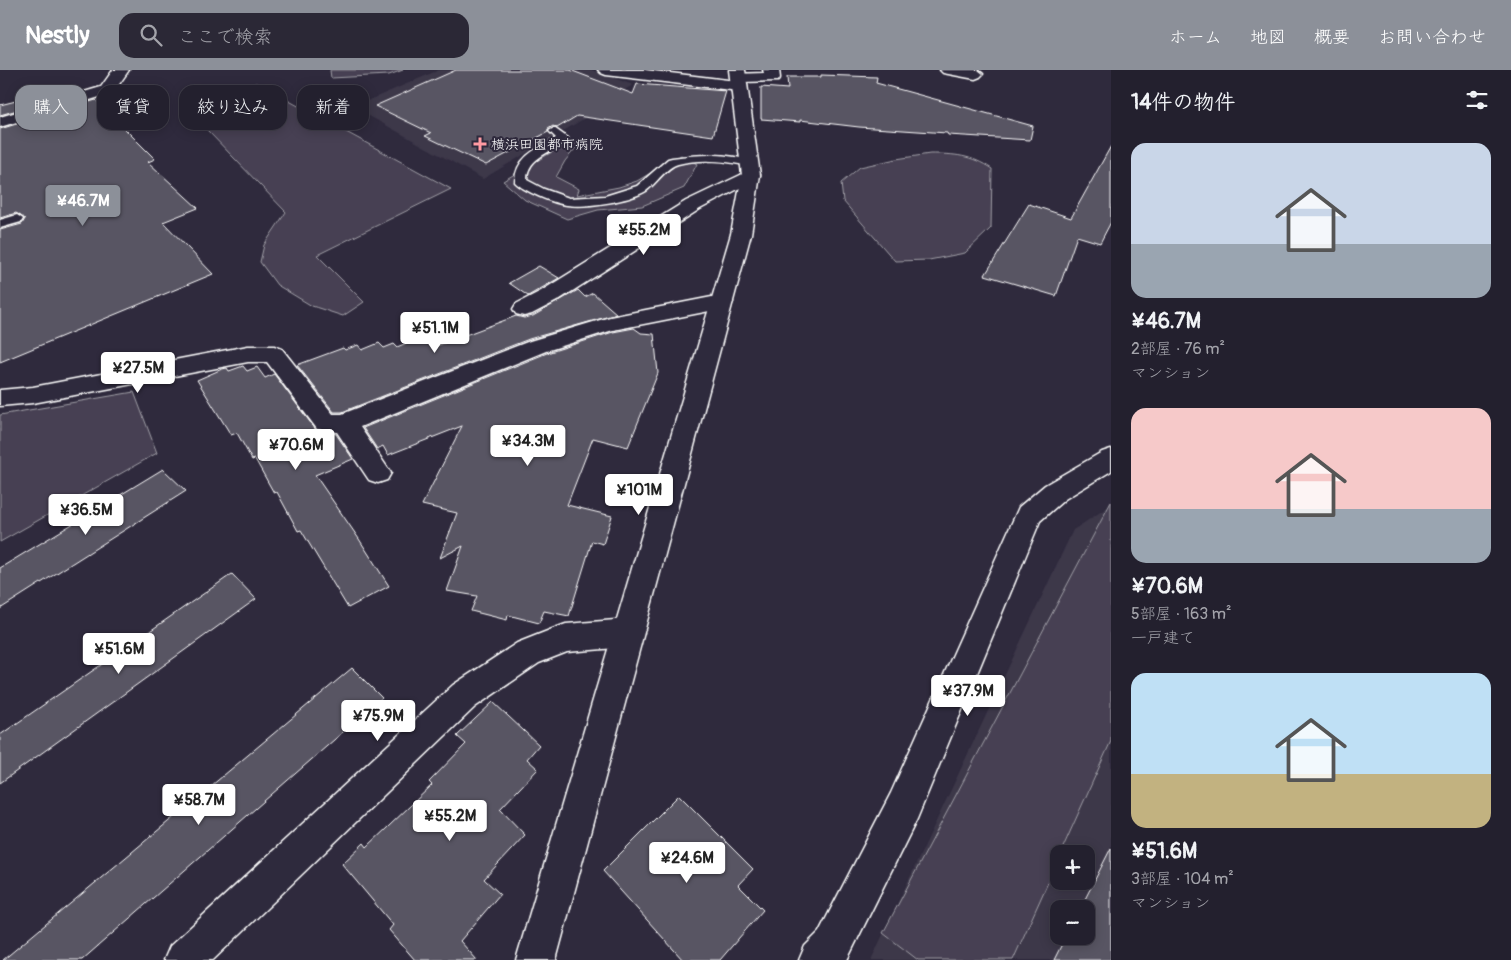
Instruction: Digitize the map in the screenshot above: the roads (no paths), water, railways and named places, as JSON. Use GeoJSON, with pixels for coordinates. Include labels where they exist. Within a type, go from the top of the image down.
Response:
{"type":"FeatureCollection","features":[{"type":"Feature","properties":{"kind":"street"},"geometry":{"type":"LineString","coordinates":[[0,122],[107,90],[121,70]]}},
{"type":"Feature","properties":{"kind":"street"},"geometry":{"type":"LineString","coordinates":[[606,70],[738,78],[772,78],[771,70]]}},
{"type":"Feature","properties":{"kind":"street"},"geometry":{"type":"LineString","coordinates":[[948,70],[977,72]]}},
{"type":"Feature","properties":{"kind":"street"},"geometry":{"type":"LineString","coordinates":[[964,91],[977,72]]}},
{"type":"Feature","properties":{"kind":"street"},"geometry":{"type":"LineString","coordinates":[[536,960],[741,234],[750,169],[738,78]]}},
{"type":"Feature","properties":{"kind":"street"},"geometry":{"type":"LineString","coordinates":[[524,309],[550,296],[750,169]]}},
{"type":"Feature","properties":{"kind":"street"},"geometry":{"type":"LineString","coordinates":[[0,398],[34,395],[248,354],[274,354],[326,423],[344,423],[538,346],[610,324],[722,302]]}},
{"type":"Feature","properties":{"kind":"street"},"geometry":{"type":"LineString","coordinates":[[344,423],[378,473]]}},
{"type":"Feature","properties":{"kind":"street"},"geometry":{"type":"LineString","coordinates":[[819,960],[833,946],[904,806],[1029,515],[1055,492],[1111,459]]}},
{"type":"Feature","properties":{"kind":"street"},"geometry":{"type":"LineString","coordinates":[[184,960],[464,696],[528,653],[558,641],[566,638],[628,633]]}},
{"type":"Feature","properties":{"kind":"lane"},"geometry":{"type":"LineString","coordinates":[[554,131],[563,138],[527,162],[520,175],[520,182],[540,192],[568,202],[606,200],[641,189],[672,160],[708,157],[750,169]]}},
{"type":"Feature","properties":{"kind":"lane"},"geometry":{"type":"LineString","coordinates":[[0,224],[16,219]]}},
{"type":"Feature","properties":{"kind":"place","name":"横浜田園都市病院"},"geometry":{"type":"Point","coordinates":[480,144]}}]}
